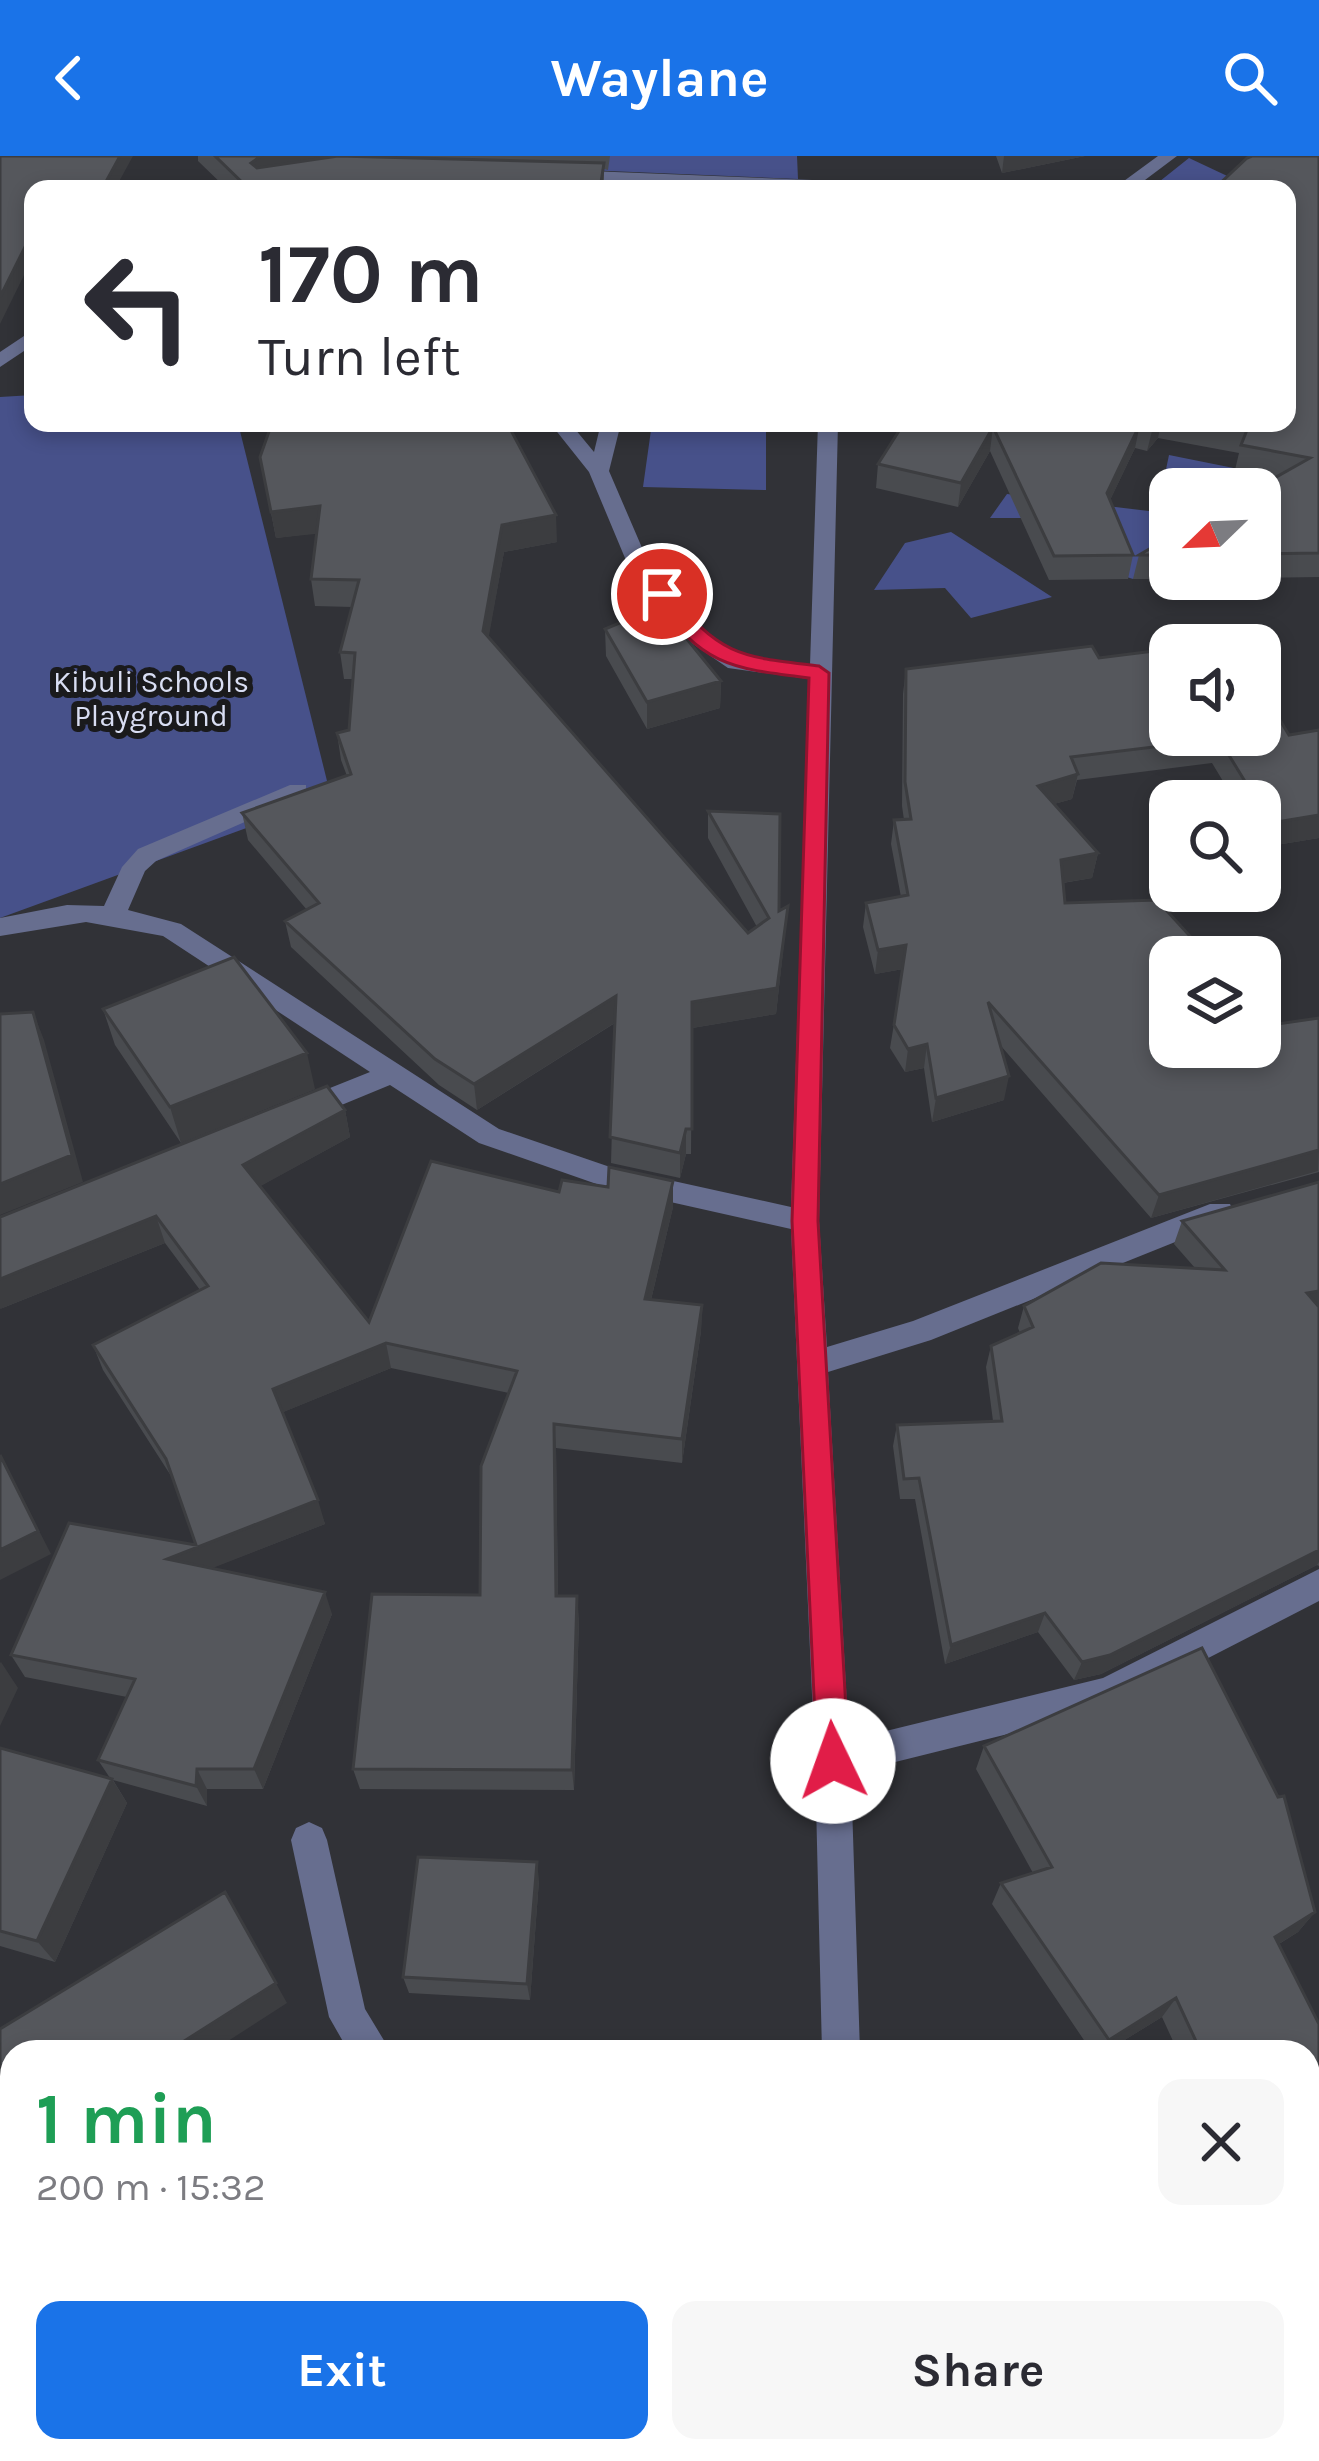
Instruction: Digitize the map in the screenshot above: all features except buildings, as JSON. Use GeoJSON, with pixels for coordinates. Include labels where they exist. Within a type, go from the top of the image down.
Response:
{"type":"FeatureCollection","features":[{"type":"Feature","properties":{"kind":"street"},"geometry":{"type":"LineString","coordinates":[[1134,180],[1169,156]]}},
{"type":"Feature","properties":{"kind":"street"},"geometry":{"type":"LineString","coordinates":[[544,174],[764,180]]}},
{"type":"Feature","properties":{"kind":"street"},"geometry":{"type":"LineString","coordinates":[[0,361],[24,343]]}},
{"type":"Feature","properties":{"kind":"street"},"geometry":{"type":"LineString","coordinates":[[567,432],[599,471],[636,558],[688,630],[736,663],[819,673]]}},
{"type":"Feature","properties":{"kind":"street"},"geometry":{"type":"LineString","coordinates":[[599,471],[609,432]]}},
{"type":"Feature","properties":{"kind":"street"},"geometry":{"type":"LineString","coordinates":[[828,432],[805,1221],[833,1761],[841,2040]]}},
{"type":"Feature","properties":{"kind":"street"},"geometry":{"type":"LineString","coordinates":[[114,912],[134,867],[147,855],[298,790]]}},
{"type":"Feature","properties":{"kind":"street"},"geometry":{"type":"LineString","coordinates":[[0,927],[44,915],[114,912],[172,930],[489,1136],[555,1162],[805,1221]]}},
{"type":"Feature","properties":{"kind":"street"},"geometry":{"type":"LineString","coordinates":[[282,1118],[391,1074]]}},
{"type":"Feature","properties":{"kind":"street"},"geometry":{"type":"LineString","coordinates":[[814,1364],[920,1331],[1184,1222],[1251,1203]]}},
{"type":"Feature","properties":{"kind":"street"},"geometry":{"type":"LineString","coordinates":[[833,1761],[1109,1694],[1319,1584]]}},
{"type":"Feature","properties":{"kind":"street"},"geometry":{"type":"LineString","coordinates":[[308,1840],[348,2017],[364,2040]]}},
{"type":"Feature","properties":{"kind":"green space"},"geometry":{"type":"Polygon","coordinates":[[[417,156],[797,156],[798,179],[416,163],[417,156]]]}},
{"type":"Feature","properties":{"kind":"green space"},"geometry":{"type":"Polygon","coordinates":[[[1189,158],[1236,180],[1161,180],[1189,158]]]}},
{"type":"Feature","properties":{"kind":"green space","name":"Kibuli Schools Playground"},"geometry":{"type":"Polygon","coordinates":[[[24,396],[24,432],[240,432],[331,797],[0,918],[0,397],[24,396]]]}},
{"type":"Feature","properties":{"kind":"green space"},"geometry":{"type":"Polygon","coordinates":[[[651,432],[766,432],[766,490],[643,487],[651,432]]]}},
{"type":"Feature","properties":{"kind":"green space"},"geometry":{"type":"Polygon","coordinates":[[[1169,455],[1234,468],[1166,468],[1169,455]]]}},
{"type":"Feature","properties":{"kind":"green space"},"geometry":{"type":"Polygon","coordinates":[[[1007,494],[1149,511],[1149,570],[1133,579],[1108,571],[1077,518],[990,518],[1007,494]]]}},
{"type":"Feature","properties":{"kind":"green space"},"geometry":{"type":"Polygon","coordinates":[[[951,532],[1052,597],[971,618],[945,588],[874,590],[905,543],[951,532]]]}},
{"type":"Feature","properties":{"kind":"route"},"geometry":{"type":"LineString","coordinates":[[662,594],[688,630],[736,663],[819,673],[805,1221],[833,1761]]}}]}
